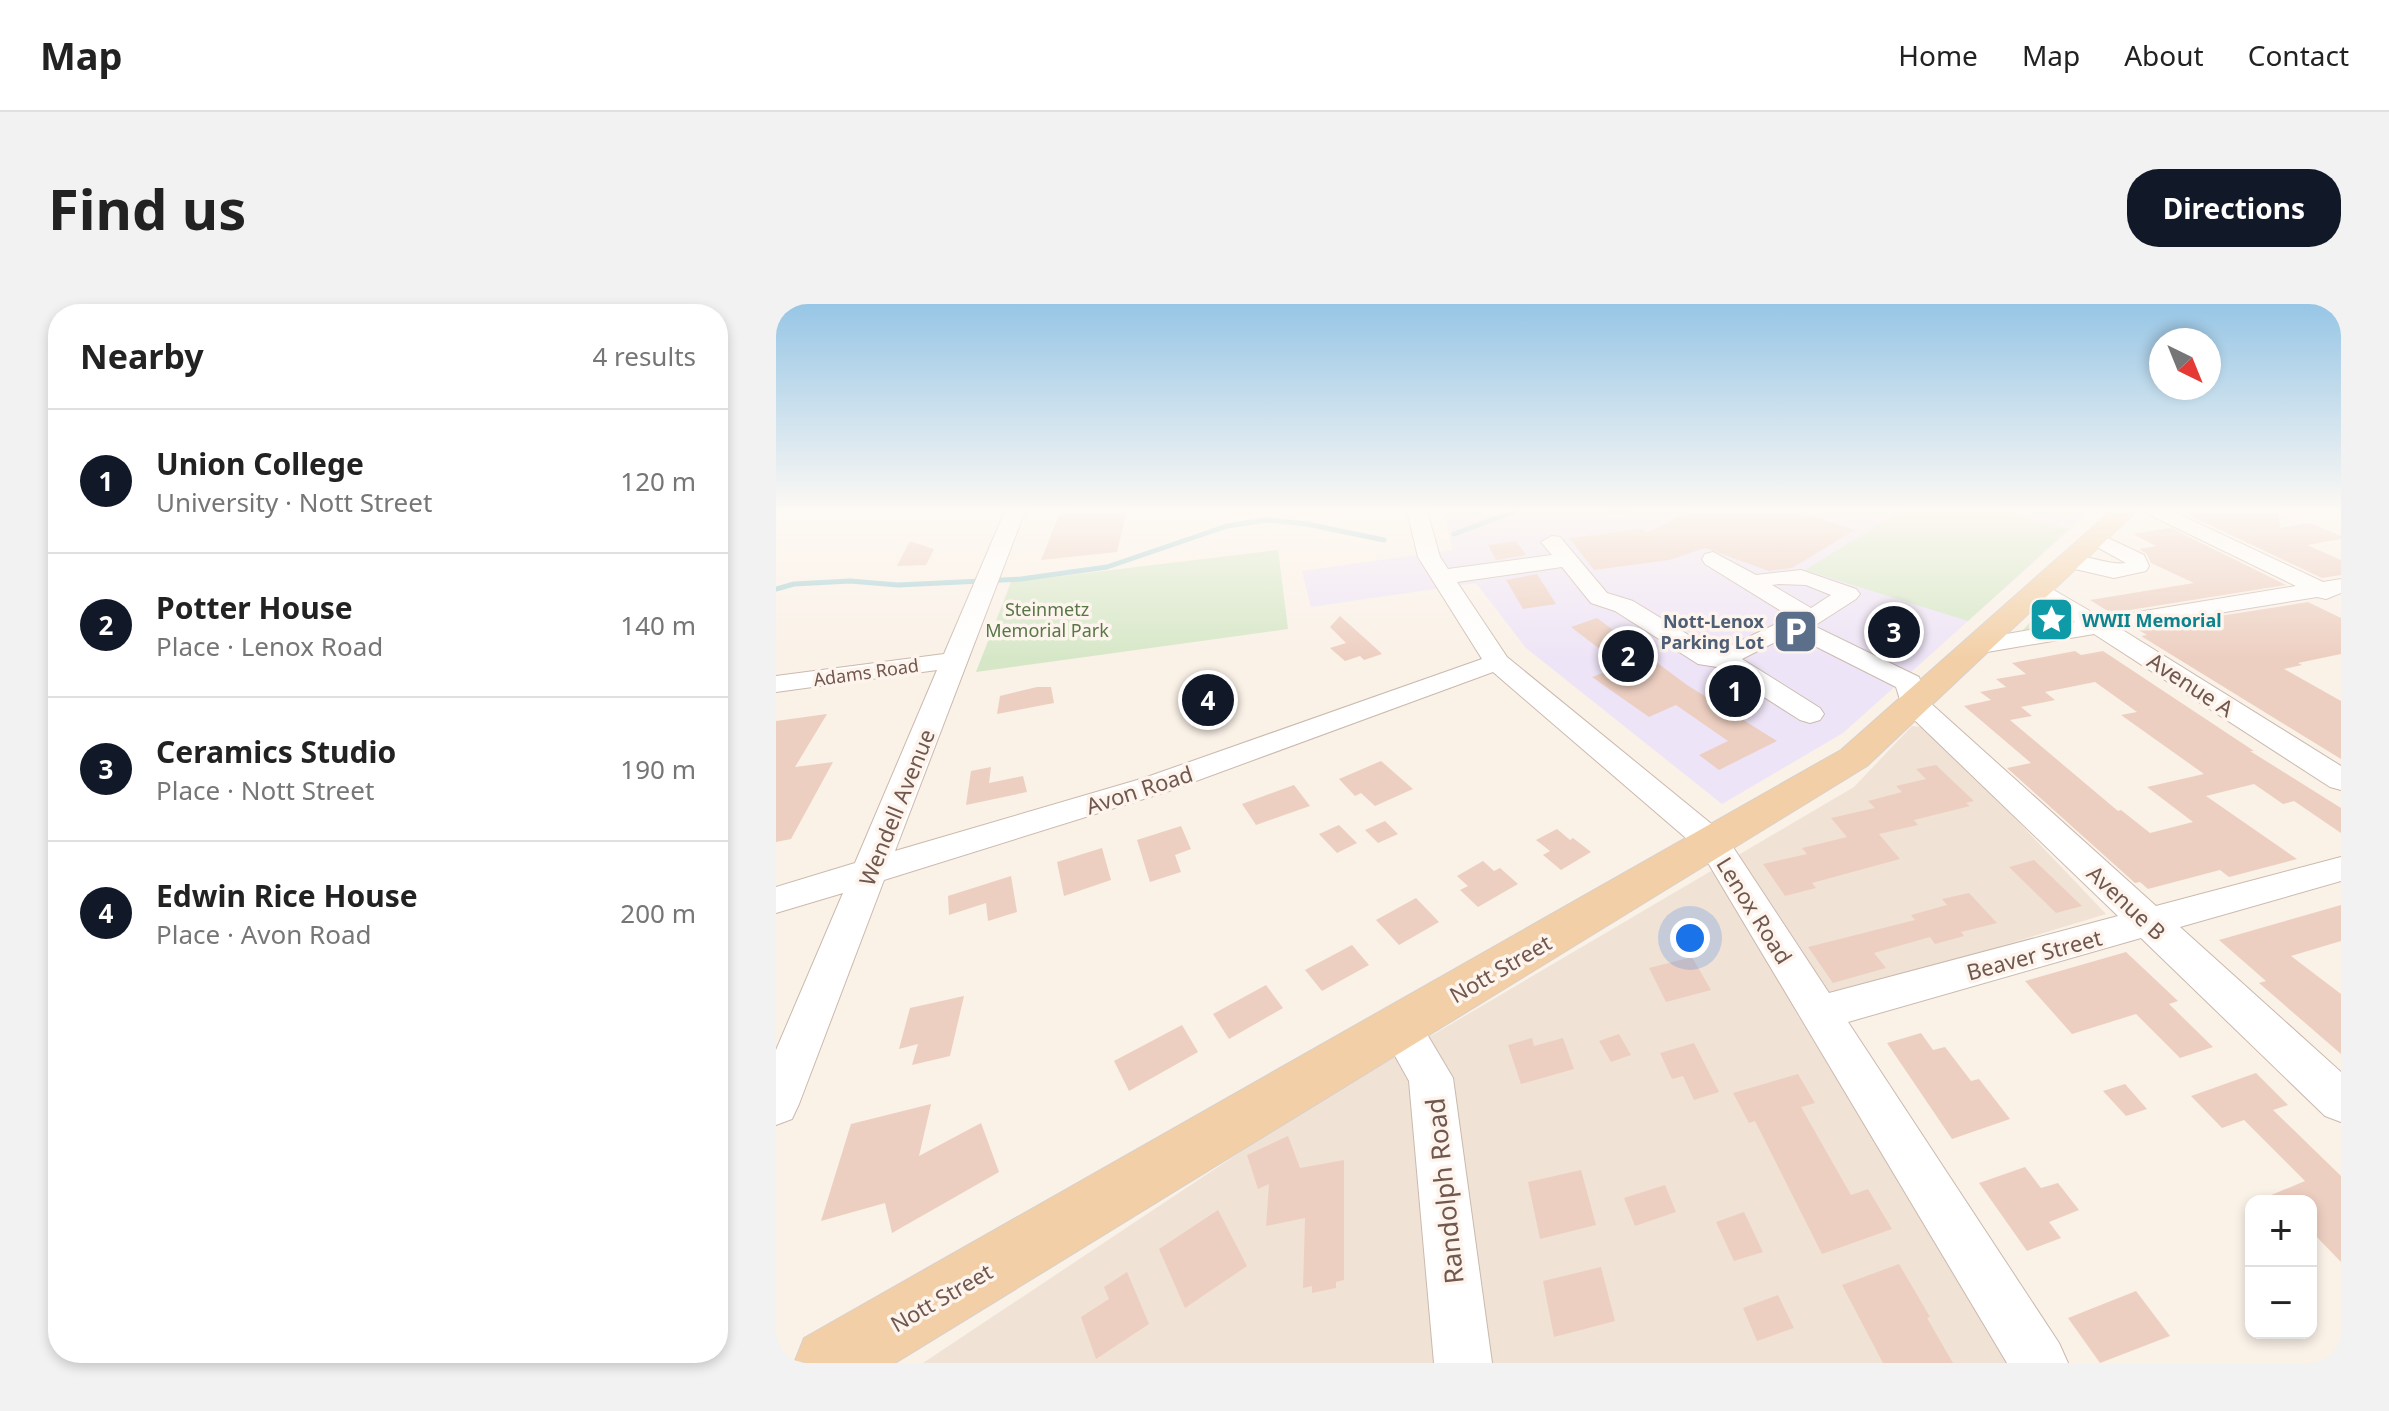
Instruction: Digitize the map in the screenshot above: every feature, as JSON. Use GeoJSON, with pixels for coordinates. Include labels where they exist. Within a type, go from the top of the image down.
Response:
{"type":"FeatureCollection","features":[{"type":"Feature","properties":{"kind":"main road","name":"Nott Street"},"geometry":{"type":"LineString","coordinates":[[829,1363],[1854,758],[2072,560]]}},
{"type":"Feature","properties":{"kind":"street","name":"Wendell Avenue"},"geometry":{"type":"LineString","coordinates":[[776,1104],[995,560]]}},
{"type":"Feature","properties":{"kind":"street","name":"Lenox Road"},"geometry":{"type":"LineString","coordinates":[[1431,560],[1497,662],[1713,843],[2039,1363]]}},
{"type":"Feature","properties":{"kind":"street"},"geometry":{"type":"LineString","coordinates":[[1442,577],[1517,560]]}},
{"type":"Feature","properties":{"kind":"street"},"geometry":{"type":"LineString","coordinates":[[1568,560],[1599,598],[1624,606],[1707,658],[1723,659],[1810,714]]}},
{"type":"Feature","properties":{"kind":"street"},"geometry":{"type":"LineString","coordinates":[[1715,560],[1752,583],[1801,622]]}},
{"type":"Feature","properties":{"kind":"street","name":"Avenue A"},"geometry":{"type":"LineString","coordinates":[[2085,560],[2101,626],[2341,780]]}},
{"type":"Feature","properties":{"kind":"street"},"geometry":{"type":"LineString","coordinates":[[2265,560],[2334,592]]}},
{"type":"Feature","properties":{"kind":"street"},"geometry":{"type":"LineString","coordinates":[[1723,659],[1801,622],[1848,594],[1814,578],[1795,575],[1752,583]]}},
{"type":"Feature","properties":{"kind":"street"},"geometry":{"type":"LineString","coordinates":[[1981,645],[2334,592]]}},
{"type":"Feature","properties":{"kind":"street","name":"Avenue B"},"geometry":{"type":"LineString","coordinates":[[1801,622],[1909,683],[1913,703],[2341,1101]]}},
{"type":"Feature","properties":{"kind":"street","name":"Adams Road"},"geometry":{"type":"LineString","coordinates":[[776,684],[956,660]]}},
{"type":"Feature","properties":{"kind":"street","name":"Avon Road"},"geometry":{"type":"LineString","coordinates":[[776,900],[1155,785],[1497,662]]}},
{"type":"Feature","properties":{"kind":"street","name":"Beaver Street"},"geometry":{"type":"LineString","coordinates":[[1819,1013],[2341,869]]}},
{"type":"Feature","properties":{"kind":"street","name":"Randolph Road"},"geometry":{"type":"LineString","coordinates":[[1400,1027],[1431,1078],[1463,1363]]}},
{"type":"Feature","properties":{"kind":"shaded area"},"geometry":{"type":"Polygon","coordinates":[[[1378,560],[2036,560],[1843,733],[1722,804],[1526,648],[1476,583],[1311,607],[1302,571],[1378,560]]]}},
{"type":"Feature","properties":{"kind":"shaded area"},"geometry":{"type":"Polygon","coordinates":[[[1912,726],[1929,728],[2106,914],[1794,1009],[2011,1363],[923,1363],[1293,1117],[1854,787],[1912,726]]]}},
{"type":"Feature","properties":{"kind":"green space","name":"Steinmetz Memorial Park"},"geometry":{"type":"Polygon","coordinates":[[[1191,560],[1279,560],[1288,629],[976,672],[1011,582],[1191,560]]]}},
{"type":"Feature","properties":{"kind":"green space"},"geometry":{"type":"Polygon","coordinates":[[[1820,560],[2035,560],[1968,621],[1805,570],[1820,560]]]}},
{"type":"Feature","properties":{"kind":"green space"},"geometry":{"type":"Polygon","coordinates":[[[2045,606],[2050,606],[2084,622],[2022,631],[2045,606]]]}},
{"type":"Feature","properties":{"kind":"building"},"geometry":{"type":"Polygon","coordinates":[[[900,560],[928,560],[926,565],[897,566],[900,560]]]}},
{"type":"Feature","properties":{"kind":"building"},"geometry":{"type":"Polygon","coordinates":[[[1587,560],[1666,560],[1594,570],[1587,560]]]}},
{"type":"Feature","properties":{"kind":"building"},"geometry":{"type":"Polygon","coordinates":[[[1740,560],[1805,560],[1792,568],[1769,571],[1740,560]]]}},
{"type":"Feature","properties":{"kind":"building"},"geometry":{"type":"Polygon","coordinates":[[[2150,560],[2236,560],[2286,585],[2111,613],[2090,600],[2194,583],[2150,560]]]}},
{"type":"Feature","properties":{"kind":"building"},"geometry":{"type":"Polygon","coordinates":[[[2285,560],[2341,560],[2341,575],[2322,578],[2285,560]]]}},
{"type":"Feature","properties":{"kind":"building"},"geometry":{"type":"Polygon","coordinates":[[[1537,574],[1556,604],[1523,609],[1506,580],[1537,574]]]}},
{"type":"Feature","properties":{"kind":"building"},"geometry":{"type":"Polygon","coordinates":[[[2308,602],[2341,618],[2341,654],[2284,669],[2341,701],[2341,759],[2141,636],[2147,635],[2137,629],[2308,602]]]}},
{"type":"Feature","properties":{"kind":"building"},"geometry":{"type":"Polygon","coordinates":[[[1340,616],[1382,654],[1364,660],[1360,656],[1345,661],[1330,648],[1346,643],[1330,627],[1340,616]]]}},
{"type":"Feature","properties":{"kind":"building"},"geometry":{"type":"Polygon","coordinates":[[[1597,618],[1687,685],[1777,741],[1719,770],[1699,755],[1728,741],[1676,705],[1649,717],[1592,677],[1622,666],[1571,627],[1597,618]]]}},
{"type":"Feature","properties":{"kind":"building"},"geometry":{"type":"Polygon","coordinates":[[[2075,651],[2081,655],[2103,651],[2254,751],[2250,751],[2341,808],[2341,833],[2294,801],[2283,804],[2254,784],[2206,796],[2297,859],[2229,877],[2220,870],[2148,889],[2140,882],[2135,883],[2007,768],[2031,763],[1964,706],[1991,700],[1980,692],[2006,687],[1996,679],[2026,674],[2012,663],[2075,651]],[[2095,682],[2045,692],[2055,700],[2021,707],[2032,716],[2010,720],[2118,811],[2121,810],[2150,833],[2193,822],[2147,787],[2204,774],[2121,715],[2137,712],[2095,682]]]}},
{"type":"Feature","properties":{"kind":"building"},"geometry":{"type":"Polygon","coordinates":[[[1037,687],[1051,687],[1054,703],[997,714],[1000,696],[1037,687]]]}},
{"type":"Feature","properties":{"kind":"building"},"geometry":{"type":"Polygon","coordinates":[[[1210,692],[1222,707],[1201,714],[1190,699],[1210,692]]]}},
{"type":"Feature","properties":{"kind":"building"},"geometry":{"type":"Polygon","coordinates":[[[827,714],[795,767],[833,762],[791,839],[776,842],[776,721],[827,714]]]}},
{"type":"Feature","properties":{"kind":"building"},"geometry":{"type":"Polygon","coordinates":[[[1381,761],[1413,789],[1375,806],[1361,793],[1355,796],[1339,779],[1381,761]]]}},
{"type":"Feature","properties":{"kind":"building"},"geometry":{"type":"Polygon","coordinates":[[[1936,765],[1974,801],[1966,803],[1970,806],[1914,820],[1918,825],[1879,834],[1900,859],[1812,883],[1816,888],[1785,896],[1763,864],[1807,854],[1802,848],[1847,837],[1831,818],[1875,808],[1868,801],[1902,792],[1896,786],[1926,779],[1916,769],[1936,765]]]}},
{"type":"Feature","properties":{"kind":"building"},"geometry":{"type":"Polygon","coordinates":[[[991,767],[989,783],[1023,776],[1027,792],[966,805],[971,771],[991,767]]]}},
{"type":"Feature","properties":{"kind":"building"},"geometry":{"type":"Polygon","coordinates":[[[1294,785],[1310,806],[1256,825],[1242,804],[1294,785]]]}},
{"type":"Feature","properties":{"kind":"building"},"geometry":{"type":"Polygon","coordinates":[[[1385,821],[1398,834],[1378,843],[1365,830],[1385,821]]]}},
{"type":"Feature","properties":{"kind":"building"},"geometry":{"type":"Polygon","coordinates":[[[1339,825],[1357,843],[1337,853],[1319,834],[1339,825]]]}},
{"type":"Feature","properties":{"kind":"building"},"geometry":{"type":"Polygon","coordinates":[[[1181,826],[1191,849],[1175,855],[1181,872],[1150,882],[1137,840],[1181,826]]]}},
{"type":"Feature","properties":{"kind":"building"},"geometry":{"type":"Polygon","coordinates":[[[1557,829],[1591,852],[1561,870],[1543,855],[1550,851],[1536,840],[1557,829]]]}},
{"type":"Feature","properties":{"kind":"building"},"geometry":{"type":"Polygon","coordinates":[[[1102,848],[1111,880],[1064,896],[1057,862],[1102,848]]]}},
{"type":"Feature","properties":{"kind":"building"},"geometry":{"type":"Polygon","coordinates":[[[2034,860],[2082,906],[2056,913],[2009,867],[2034,860]]]}},
{"type":"Feature","properties":{"kind":"building"},"geometry":{"type":"Polygon","coordinates":[[[1483,861],[1494,871],[1500,868],[1518,884],[1478,907],[1460,890],[1468,886],[1457,876],[1483,861]]]}},
{"type":"Feature","properties":{"kind":"building"},"geometry":{"type":"Polygon","coordinates":[[[1011,876],[1017,912],[988,921],[986,903],[949,915],[948,896],[1011,876]]]}},
{"type":"Feature","properties":{"kind":"building"},"geometry":{"type":"Polygon","coordinates":[[[1969,893],[1997,923],[1961,932],[1964,936],[1935,944],[1930,937],[1874,953],[1886,968],[1833,983],[1808,947],[1915,920],[1911,915],[1947,905],[1942,899],[1969,893]]]}},
{"type":"Feature","properties":{"kind":"building"},"geometry":{"type":"Polygon","coordinates":[[[1416,898],[1439,922],[1399,945],[1376,920],[1416,898]]]}},
{"type":"Feature","properties":{"kind":"building"},"geometry":{"type":"Polygon","coordinates":[[[2341,905],[2341,941],[2291,956],[2341,994],[2341,1054],[2259,983],[2266,981],[2219,940],[2341,905]]]}},
{"type":"Feature","properties":{"kind":"building"},"geometry":{"type":"Polygon","coordinates":[[[1352,945],[1369,965],[1322,991],[1305,970],[1352,945]]]}},
{"type":"Feature","properties":{"kind":"building"},"geometry":{"type":"Polygon","coordinates":[[[2126,952],[2178,1001],[2169,1004],[2213,1047],[2180,1058],[2136,1014],[2072,1034],[2025,981],[2126,952]]]}},
{"type":"Feature","properties":{"kind":"building"},"geometry":{"type":"Polygon","coordinates":[[[1692,957],[1711,990],[1666,1002],[1649,968],[1692,957]]]}},
{"type":"Feature","properties":{"kind":"building"},"geometry":{"type":"Polygon","coordinates":[[[1266,985],[1283,1008],[1229,1039],[1213,1014],[1266,985]]]}},
{"type":"Feature","properties":{"kind":"building"},"geometry":{"type":"Polygon","coordinates":[[[964,996],[950,1056],[912,1065],[918,1044],[899,1049],[910,1008],[964,996]]]}},
{"type":"Feature","properties":{"kind":"building"},"geometry":{"type":"Polygon","coordinates":[[[1182,1025],[1198,1052],[1129,1091],[1114,1061],[1182,1025]]]}},
{"type":"Feature","properties":{"kind":"building"},"geometry":{"type":"Polygon","coordinates":[[[1921,1033],[1933,1050],[1945,1047],[1971,1081],[1979,1079],[2010,1119],[1952,1139],[1887,1043],[1921,1033]]]}},
{"type":"Feature","properties":{"kind":"building"},"geometry":{"type":"Polygon","coordinates":[[[1619,1034],[1631,1055],[1611,1062],[1599,1041],[1619,1034]]]}},
{"type":"Feature","properties":{"kind":"building"},"geometry":{"type":"Polygon","coordinates":[[[1532,1038],[1534,1046],[1563,1038],[1574,1069],[1521,1084],[1508,1045],[1532,1038]]]}},
{"type":"Feature","properties":{"kind":"building"},"geometry":{"type":"Polygon","coordinates":[[[1694,1043],[1719,1092],[1694,1100],[1683,1076],[1672,1079],[1660,1053],[1694,1043]]]}},
{"type":"Feature","properties":{"kind":"building"},"geometry":{"type":"Polygon","coordinates":[[[2256,1073],[2288,1105],[2273,1110],[2341,1176],[2341,1262],[2317,1237],[2317,1195],[2271,1195],[2305,1181],[2244,1120],[2222,1128],[2191,1096],[2256,1073]]]}},
{"type":"Feature","properties":{"kind":"building"},"geometry":{"type":"Polygon","coordinates":[[[1798,1074],[1815,1103],[1801,1107],[1851,1195],[1868,1189],[1892,1229],[1822,1254],[1755,1121],[1749,1123],[1733,1093],[1798,1074]]]}},
{"type":"Feature","properties":{"kind":"building"},"geometry":{"type":"Polygon","coordinates":[[[2125,1084],[2147,1109],[2126,1116],[2103,1091],[2125,1084]]]}},
{"type":"Feature","properties":{"kind":"building"},"geometry":{"type":"Polygon","coordinates":[[[931,1104],[919,1156],[981,1123],[999,1172],[892,1233],[885,1203],[821,1221],[851,1124],[931,1104]]]}},
{"type":"Feature","properties":{"kind":"building"},"geometry":{"type":"Polygon","coordinates":[[[1288,1136],[1300,1168],[1344,1160],[1344,1280],[1336,1282],[1336,1288],[1312,1293],[1312,1286],[1303,1288],[1305,1218],[1266,1226],[1269,1184],[1258,1189],[1247,1155],[1288,1136]]]}},
{"type":"Feature","properties":{"kind":"building"},"geometry":{"type":"Polygon","coordinates":[[[2025,1167],[2041,1188],[2058,1183],[2079,1210],[2049,1222],[2061,1238],[2027,1251],[1979,1183],[2025,1167]]]}},
{"type":"Feature","properties":{"kind":"building"},"geometry":{"type":"Polygon","coordinates":[[[1581,1170],[1596,1225],[1540,1239],[1528,1182],[1581,1170]]]}},
{"type":"Feature","properties":{"kind":"building"},"geometry":{"type":"Polygon","coordinates":[[[1665,1185],[1676,1212],[1635,1226],[1624,1198],[1665,1185]]]}},
{"type":"Feature","properties":{"kind":"building"},"geometry":{"type":"Polygon","coordinates":[[[1218,1210],[1247,1266],[1185,1308],[1159,1249],[1218,1210]]]}},
{"type":"Feature","properties":{"kind":"building"},"geometry":{"type":"Polygon","coordinates":[[[1744,1212],[1763,1252],[1734,1261],[1716,1222],[1744,1212]]]}},
{"type":"Feature","properties":{"kind":"building"},"geometry":{"type":"Polygon","coordinates":[[[1899,1264],[1953,1363],[1883,1363],[1842,1285],[1899,1264]]]}},
{"type":"Feature","properties":{"kind":"building"},"geometry":{"type":"Polygon","coordinates":[[[1601,1267],[1615,1321],[1554,1337],[1543,1281],[1601,1267]]]}},
{"type":"Feature","properties":{"kind":"building"},"geometry":{"type":"Polygon","coordinates":[[[1127,1272],[1149,1324],[1096,1359],[1081,1317],[1109,1299],[1104,1287],[1127,1272]]]}},
{"type":"Feature","properties":{"kind":"building"},"geometry":{"type":"Polygon","coordinates":[[[2136,1291],[2170,1336],[2100,1363],[2068,1318],[2136,1291]]]}},
{"type":"Feature","properties":{"kind":"building"},"geometry":{"type":"Polygon","coordinates":[[[1778,1295],[1794,1328],[1757,1341],[1743,1308],[1778,1295]]]}},
{"type":"Feature","properties":{"kind":"waterway"},"geometry":{"type":"LineString","coordinates":[[776,589],[794,584],[850,581],[898,585],[1021,579],[1107,567],[1126,560]]}},
{"type":"Feature","properties":{"kind":"place","name":"WWII Memorial"},"geometry":{"type":"Point","coordinates":[2051,620]}},
{"type":"Feature","properties":{"kind":"place","name":"Nott-Lenox Parking Lot"},"geometry":{"type":"Point","coordinates":[1795,631]}},
{"type":"Feature","properties":{"kind":"place","name":"Ceramics Studio"},"geometry":{"type":"Point","coordinates":[1894,632]}},
{"type":"Feature","properties":{"kind":"place","name":"Potter House"},"geometry":{"type":"Point","coordinates":[1628,656]}},
{"type":"Feature","properties":{"kind":"place","name":"Union College"},"geometry":{"type":"Point","coordinates":[1735,691]}},
{"type":"Feature","properties":{"kind":"place","name":"Edwin Rice House"},"geometry":{"type":"Point","coordinates":[1208,700]}}]}
